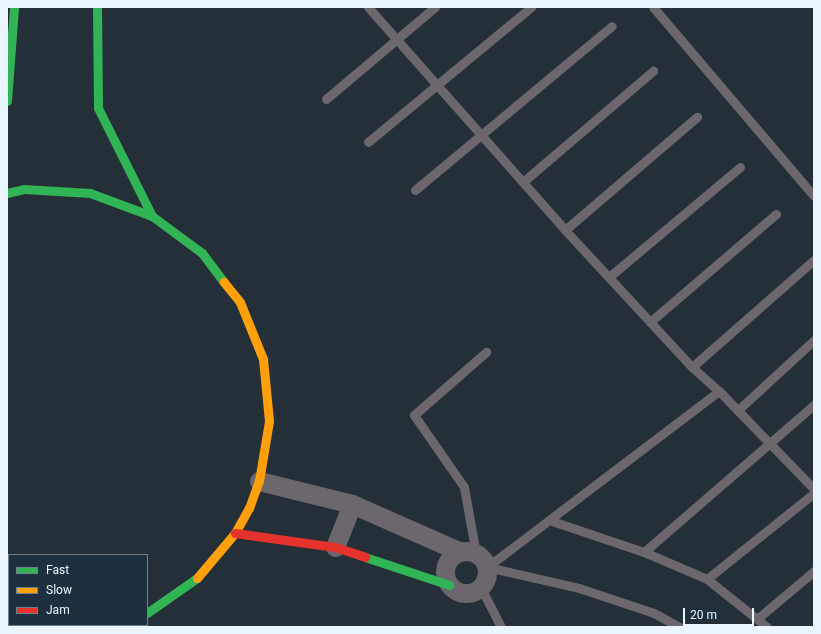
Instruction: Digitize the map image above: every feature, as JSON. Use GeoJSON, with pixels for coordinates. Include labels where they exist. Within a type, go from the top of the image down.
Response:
{"type":"FeatureCollection","features":[{"type":"Feature","properties":{"kind":"main road"},"geometry":{"type":"LineString","coordinates":[[7,101],[14,7]]}},
{"type":"Feature","properties":{"kind":"main road"},"geometry":{"type":"LineString","coordinates":[[97,7],[98,108],[152,216]]}},
{"type":"Feature","properties":{"kind":"main road"},"geometry":{"type":"LineString","coordinates":[[7,193],[24,189],[90,194],[152,216],[202,253],[240,302],[263,359],[269,421],[259,481],[235,533],[195,580],[148,612]]}},
{"type":"Feature","properties":{"kind":"main road"},"geometry":{"type":"LineString","coordinates":[[235,533],[335,547],[449,584]]}},
{"type":"Feature","properties":{"kind":"street"},"geometry":{"type":"LineString","coordinates":[[259,481],[352,504],[475,558]]}},
{"type":"Feature","properties":{"kind":"street"},"geometry":{"type":"LineString","coordinates":[[335,547],[352,504]]}},
{"type":"Feature","properties":{"kind":"street"},"geometry":{"type":"LineString","coordinates":[[475,558],[481,588],[465,593],[449,584],[446,567],[475,558]]}},
{"type":"Feature","properties":{"kind":"lane"},"geometry":{"type":"LineString","coordinates":[[368,7],[437,83],[480,134],[524,181],[565,230],[692,368],[719,391],[814,490]]}},
{"type":"Feature","properties":{"kind":"lane"},"geometry":{"type":"LineString","coordinates":[[326,99],[396,38],[435,7]]}},
{"type":"Feature","properties":{"kind":"lane"},"geometry":{"type":"LineString","coordinates":[[368,142],[437,83],[531,7]]}},
{"type":"Feature","properties":{"kind":"lane"},"geometry":{"type":"LineString","coordinates":[[653,7],[814,196]]}},
{"type":"Feature","properties":{"kind":"lane"},"geometry":{"type":"LineString","coordinates":[[415,190],[480,134],[612,26]]}},
{"type":"Feature","properties":{"kind":"lane"},"geometry":{"type":"LineString","coordinates":[[524,181],[653,72]]}},
{"type":"Feature","properties":{"kind":"lane"},"geometry":{"type":"LineString","coordinates":[[565,230],[697,117]]}},
{"type":"Feature","properties":{"kind":"lane"},"geometry":{"type":"LineString","coordinates":[[609,277],[740,167]]}},
{"type":"Feature","properties":{"kind":"lane"},"geometry":{"type":"LineString","coordinates":[[650,322],[776,214]]}},
{"type":"Feature","properties":{"kind":"lane"},"geometry":{"type":"LineString","coordinates":[[692,368],[814,260]]}},
{"type":"Feature","properties":{"kind":"lane"},"geometry":{"type":"LineString","coordinates":[[738,410],[814,340]]}},
{"type":"Feature","properties":{"kind":"lane"},"geometry":{"type":"LineString","coordinates":[[475,558],[464,487],[414,415],[486,352]]}},
{"type":"Feature","properties":{"kind":"lane"},"geometry":{"type":"LineString","coordinates":[[475,558],[549,520],[719,391]]}},
{"type":"Feature","properties":{"kind":"lane"},"geometry":{"type":"LineString","coordinates":[[644,552],[814,405]]}},
{"type":"Feature","properties":{"kind":"lane"},"geometry":{"type":"LineString","coordinates":[[707,579],[814,493]]}},
{"type":"Feature","properties":{"kind":"lane"},"geometry":{"type":"LineString","coordinates":[[549,520],[644,552],[707,579],[767,627]]}},
{"type":"Feature","properties":{"kind":"lane"},"geometry":{"type":"LineString","coordinates":[[475,558],[579,588],[654,613],[679,627]]}},
{"type":"Feature","properties":{"kind":"lane"},"geometry":{"type":"LineString","coordinates":[[757,619],[814,571]]}},
{"type":"Feature","properties":{"kind":"lane"},"geometry":{"type":"LineString","coordinates":[[481,588],[501,627]]}},
{"type":"Feature","properties":{"kind":"traffic: fast"},"geometry":{"type":"LineString","coordinates":[[7,101],[14,7]]}},
{"type":"Feature","properties":{"kind":"traffic: fast"},"geometry":{"type":"LineString","coordinates":[[97,7],[98,108],[152,216]]}},
{"type":"Feature","properties":{"kind":"traffic: fast"},"geometry":{"type":"LineString","coordinates":[[7,193],[24,189],[90,193],[152,216],[202,253],[224,282]]}},
{"type":"Feature","properties":{"kind":"traffic: fast"},"geometry":{"type":"LineString","coordinates":[[365,557],[449,585]]}},
{"type":"Feature","properties":{"kind":"traffic: fast"},"geometry":{"type":"LineString","coordinates":[[148,612],[197,578]]}},
{"type":"Feature","properties":{"kind":"traffic: slow"},"geometry":{"type":"LineString","coordinates":[[197,578],[235,533],[249,508],[259,481],[269,421],[263,359],[240,302],[224,282]]}},
{"type":"Feature","properties":{"kind":"traffic: jam"},"geometry":{"type":"LineString","coordinates":[[235,533],[335,547],[365,557]]}}]}
